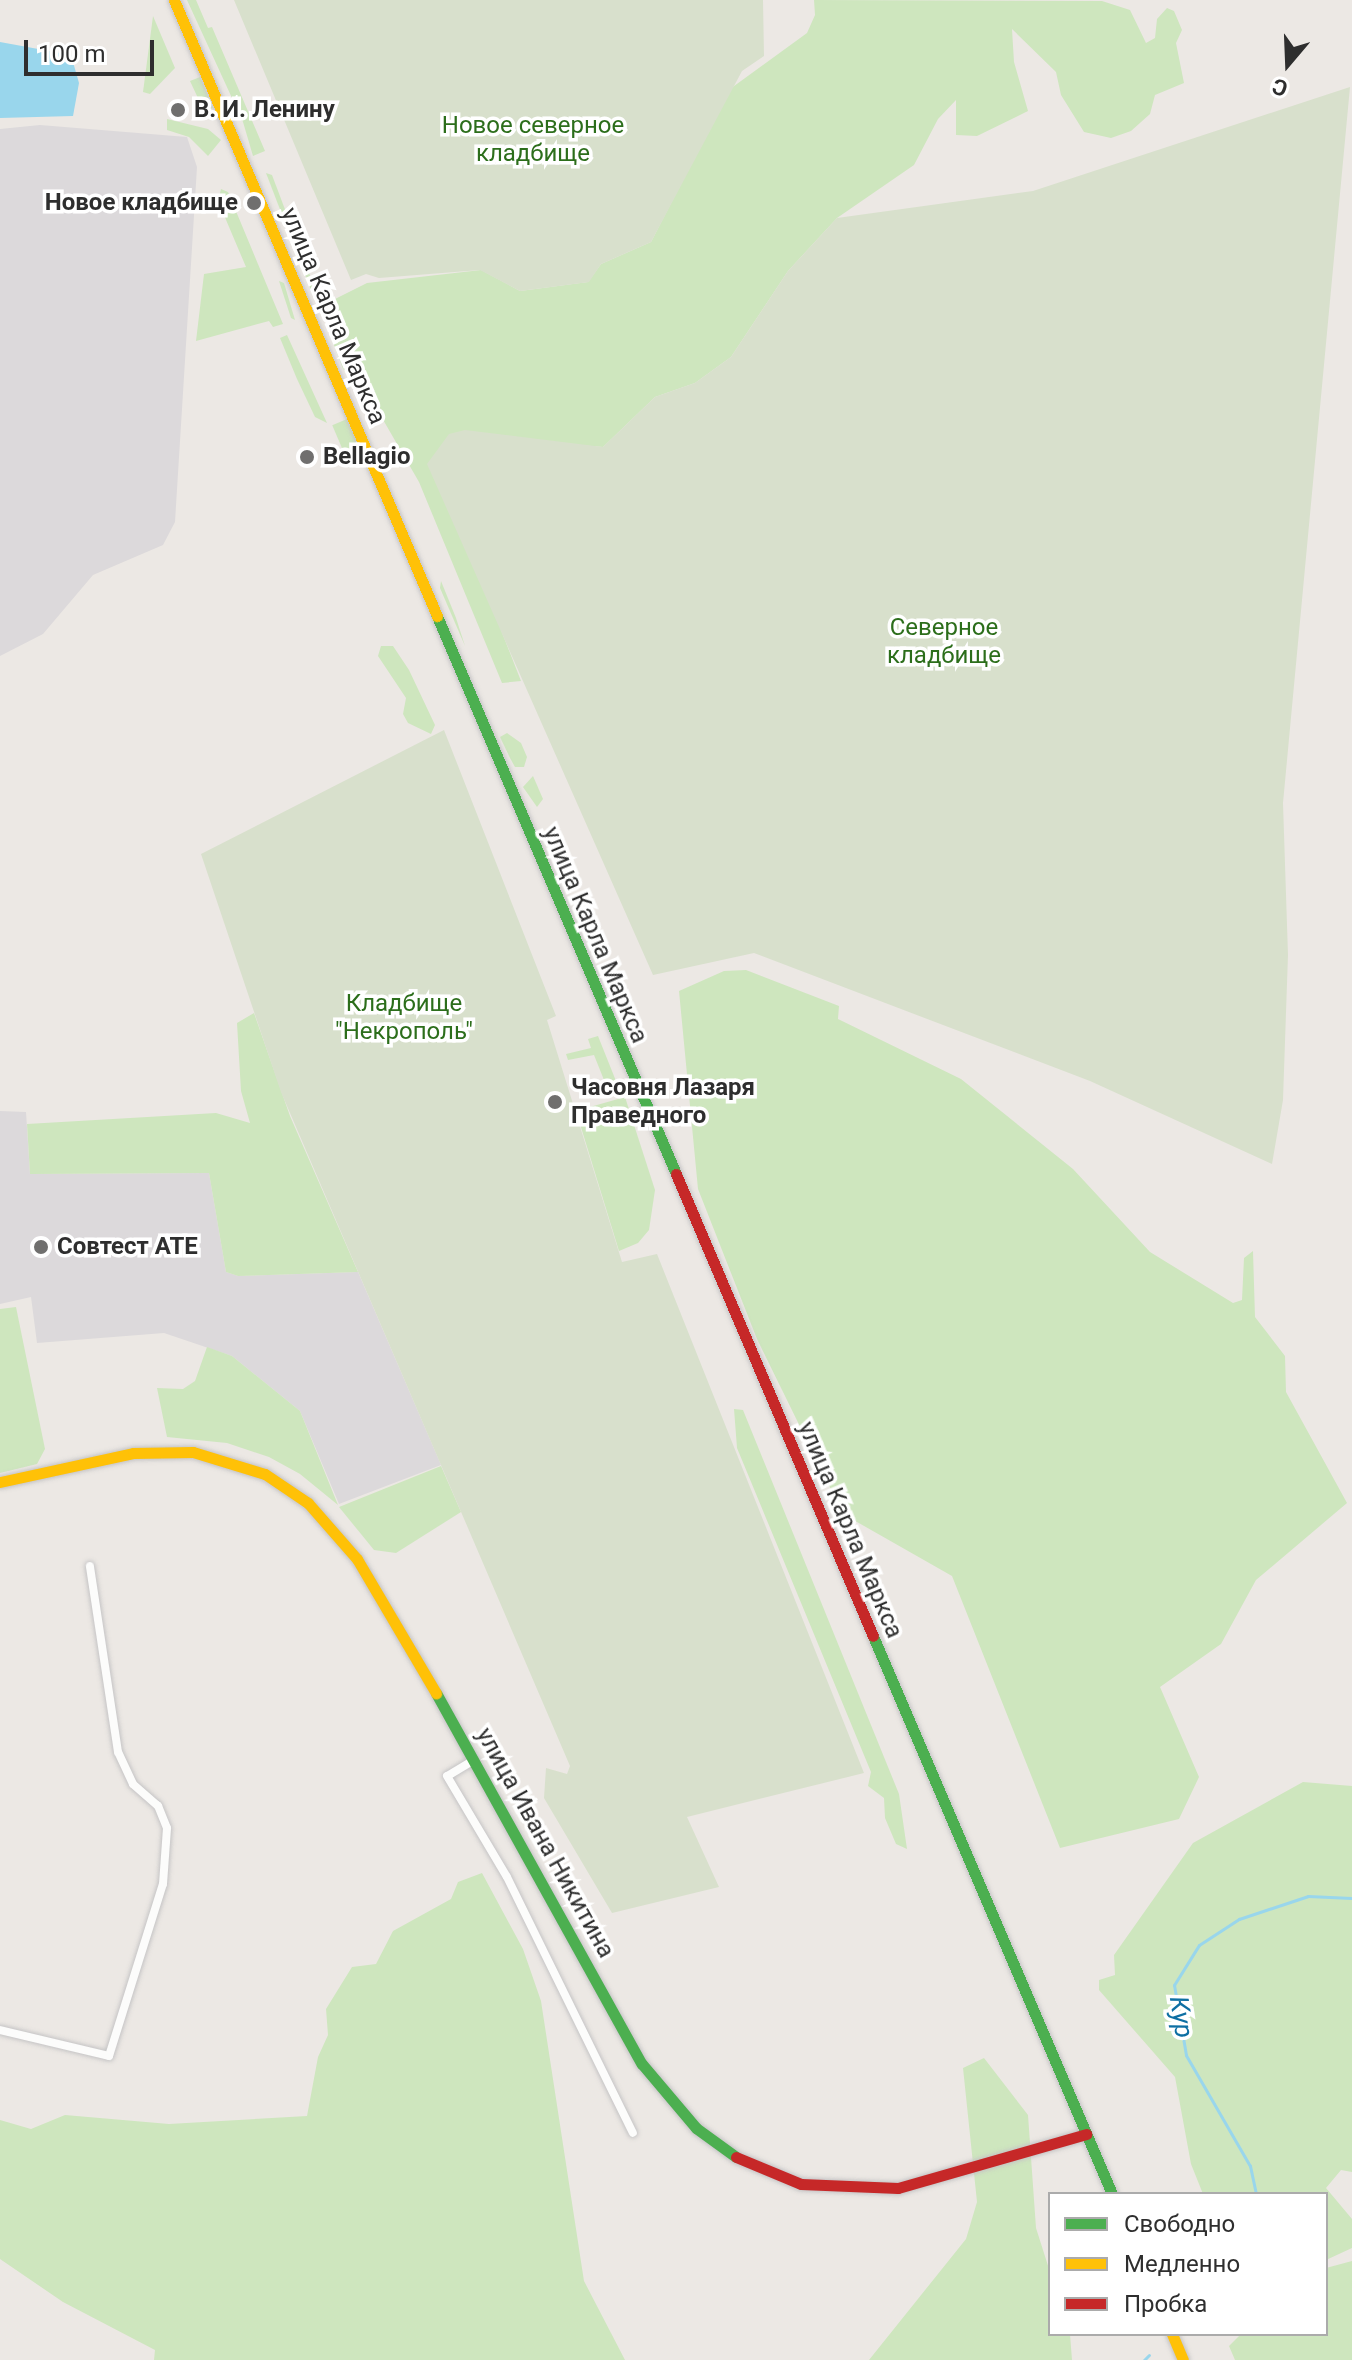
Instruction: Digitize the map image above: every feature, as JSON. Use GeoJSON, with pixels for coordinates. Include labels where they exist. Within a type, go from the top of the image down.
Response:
{"type":"FeatureCollection","features":[{"type":"Feature","properties":{"kind":"main road","name":"улица Карла Маркса"},"geometry":{"type":"LineString","coordinates":[[174,0],[1111,2192]]}},
{"type":"Feature","properties":{"kind":"main road","name":"улица Ивана Никитина"},"geometry":{"type":"LineString","coordinates":[[0,1482],[133,1453],[164,1451],[215,1457],[265,1474],[329,1522],[357,1559],[474,1760],[642,2064],[696,2128],[738,2159],[801,2184],[898,2188],[1086,2134]]}},
{"type":"Feature","properties":{"kind":"main road"},"geometry":{"type":"LineString","coordinates":[[1173,2336],[1183,2360]]}},
{"type":"Feature","properties":{"kind":"street"},"geometry":{"type":"LineString","coordinates":[[0,2030],[109,2056],[169,1849],[158,1806],[133,1784],[118,1752],[90,1566]]}},
{"type":"Feature","properties":{"kind":"street"},"geometry":{"type":"LineString","coordinates":[[474,1760],[447,1776],[507,1877],[633,2133]]}},
{"type":"Feature","properties":{"kind":"shaded area"},"geometry":{"type":"Polygon","coordinates":[[[40,125],[187,137],[197,167],[175,522],[163,545],[93,575],[43,634],[0,656],[0,129],[40,125]]]}},
{"type":"Feature","properties":{"kind":"shaded area"},"geometry":{"type":"Polygon","coordinates":[[[0,1111],[26,1112],[30,1174],[209,1173],[226,1272],[238,1276],[358,1272],[441,1465],[339,1504],[300,1411],[232,1356],[164,1333],[37,1343],[31,1297],[0,1304],[0,1111]]]}},
{"type":"Feature","properties":{"kind":"green space"},"geometry":{"type":"Polygon","coordinates":[[[187,0],[196,0],[208,28],[212,27],[265,151],[253,156],[243,122],[187,0]]]}},
{"type":"Feature","properties":{"kind":"green space","name":"Новое северное кладбище"},"geometry":{"type":"Polygon","coordinates":[[[234,0],[763,0],[764,56],[742,71],[651,242],[601,264],[589,282],[520,291],[480,270],[379,278],[366,274],[351,280],[234,0]]]}},
{"type":"Feature","properties":{"kind":"green space"},"geometry":{"type":"Polygon","coordinates":[[[814,0],[1102,1],[1130,10],[1146,43],[1155,38],[1157,19],[1167,8],[1174,11],[1182,30],[1176,43],[1184,83],[1155,95],[1150,114],[1131,131],[1111,138],[1084,132],[1061,95],[1056,72],[1012,29],[1014,62],[1028,111],[977,136],[956,135],[956,100],[938,119],[914,165],[837,218],[788,271],[731,357],[695,383],[655,397],[603,447],[539,442],[501,630],[521,681],[502,683],[419,482],[378,411],[374,390],[343,369],[329,332],[331,301],[367,283],[481,270],[520,291],[588,282],[601,264],[651,242],[730,89],[807,33],[815,15],[814,0]]]}},
{"type":"Feature","properties":{"kind":"green space"},"geometry":{"type":"Polygon","coordinates":[[[153,16],[175,68],[150,94],[143,92],[153,16]]]}},
{"type":"Feature","properties":{"kind":"green space"},"geometry":{"type":"Polygon","coordinates":[[[200,77],[213,108],[204,111],[190,81],[200,77]]]}},
{"type":"Feature","properties":{"kind":"green space","name":"Северное кладбище"},"geometry":{"type":"Polygon","coordinates":[[[1350,87],[1283,803],[1288,955],[1283,1100],[1272,1164],[1090,1081],[754,953],[653,975],[427,464],[449,434],[465,430],[603,447],[655,397],[695,383],[731,357],[788,271],[837,218],[1033,191],[1350,87]]]}},
{"type":"Feature","properties":{"kind":"green space"},"geometry":{"type":"Polygon","coordinates":[[[167,119],[208,129],[221,140],[208,156],[189,137],[167,130],[167,119]]]}},
{"type":"Feature","properties":{"kind":"green space"},"geometry":{"type":"Polygon","coordinates":[[[266,173],[272,175],[320,302],[314,298],[266,173]]]}},
{"type":"Feature","properties":{"kind":"green space"},"geometry":{"type":"Polygon","coordinates":[[[221,189],[228,192],[283,324],[273,327],[269,321],[196,341],[204,274],[246,267],[218,201],[221,189]]]}},
{"type":"Feature","properties":{"kind":"green space"},"geometry":{"type":"Polygon","coordinates":[[[279,281],[284,283],[295,320],[291,318],[279,281]]]}},
{"type":"Feature","properties":{"kind":"green space"},"geometry":{"type":"Polygon","coordinates":[[[287,335],[327,423],[315,417],[297,379],[280,338],[287,335]]]}},
{"type":"Feature","properties":{"kind":"green space"},"geometry":{"type":"Polygon","coordinates":[[[347,419],[360,450],[346,457],[332,425],[347,419]]]}},
{"type":"Feature","properties":{"kind":"green space"},"geometry":{"type":"Polygon","coordinates":[[[441,581],[456,618],[465,646],[440,588],[441,581]]]}},
{"type":"Feature","properties":{"kind":"green space"},"geometry":{"type":"Polygon","coordinates":[[[381,646],[393,646],[409,670],[435,725],[431,734],[408,723],[403,714],[406,698],[378,656],[381,646]]]}},
{"type":"Feature","properties":{"kind":"green space","name":"Кладбище \"Некрополь\""},"geometry":{"type":"Polygon","coordinates":[[[444,730],[556,1016],[547,1020],[622,1262],[657,1254],[864,1773],[687,1817],[719,1887],[612,1913],[544,1798],[546,1768],[567,1774],[570,1766],[281,1092],[201,854],[444,730]]]}},
{"type":"Feature","properties":{"kind":"green space"},"geometry":{"type":"Polygon","coordinates":[[[507,733],[521,743],[527,757],[524,767],[515,767],[510,758],[500,737],[507,733]]]}},
{"type":"Feature","properties":{"kind":"green space"},"geometry":{"type":"Polygon","coordinates":[[[533,776],[543,799],[537,807],[523,787],[533,776]]]}},
{"type":"Feature","properties":{"kind":"green space"},"geometry":{"type":"Polygon","coordinates":[[[746,970],[839,1006],[838,1019],[961,1079],[1073,1169],[1150,1252],[1233,1303],[1242,1300],[1244,1258],[1253,1251],[1255,1317],[1285,1356],[1286,1392],[1347,1503],[1256,1580],[1221,1644],[1160,1687],[1199,1777],[1179,1819],[1060,1848],[952,1576],[843,1514],[757,1339],[698,1189],[679,991],[724,971],[746,970]]]}},
{"type":"Feature","properties":{"kind":"green space"},"geometry":{"type":"Polygon","coordinates":[[[254,1013],[290,1116],[358,1272],[238,1276],[226,1272],[209,1173],[30,1174],[27,1124],[216,1113],[250,1123],[241,1091],[237,1023],[254,1013]]]}},
{"type":"Feature","properties":{"kind":"green space"},"geometry":{"type":"Polygon","coordinates":[[[598,1036],[616,1081],[606,1085],[594,1055],[568,1060],[566,1054],[591,1048],[588,1039],[598,1036]]]}},
{"type":"Feature","properties":{"kind":"green space"},"geometry":{"type":"Polygon","coordinates":[[[625,1097],[655,1190],[649,1230],[638,1243],[619,1251],[576,1111],[625,1097]]]}},
{"type":"Feature","properties":{"kind":"green space"},"geometry":{"type":"Polygon","coordinates":[[[16,1307],[45,1449],[37,1464],[0,1473],[0,1309],[16,1307]]]}},
{"type":"Feature","properties":{"kind":"green space"},"geometry":{"type":"Polygon","coordinates":[[[207,1347],[232,1356],[300,1411],[338,1505],[300,1474],[269,1457],[227,1443],[167,1437],[157,1388],[183,1389],[195,1381],[207,1347]]]}},
{"type":"Feature","properties":{"kind":"green space"},"geometry":{"type":"Polygon","coordinates":[[[734,1409],[743,1410],[899,1794],[907,1849],[896,1844],[885,1818],[884,1798],[868,1786],[871,1772],[737,1448],[734,1409]]]}},
{"type":"Feature","properties":{"kind":"green space"},"geometry":{"type":"Polygon","coordinates":[[[441,1466],[461,1512],[396,1553],[374,1550],[339,1507],[441,1466]]]}},
{"type":"Feature","properties":{"kind":"green space"},"geometry":{"type":"Polygon","coordinates":[[[1303,1782],[1352,1786],[1352,2172],[1341,2170],[1326,2188],[1352,2219],[1352,2248],[1328,2259],[1328,2192],[1202,2192],[1191,2164],[1175,2077],[1099,1990],[1099,1980],[1115,1975],[1114,1955],[1193,1843],[1303,1782]]]}},
{"type":"Feature","properties":{"kind":"green space"},"geometry":{"type":"Polygon","coordinates":[[[482,1873],[523,1949],[541,2001],[584,2281],[625,2360],[154,2360],[155,2350],[63,2302],[0,2259],[0,2120],[31,2129],[65,2115],[169,2124],[307,2116],[318,2057],[328,2035],[326,2009],[352,1967],[376,1964],[393,1931],[451,1899],[458,1882],[482,1873]]]}},
{"type":"Feature","properties":{"kind":"green space"},"geometry":{"type":"Polygon","coordinates":[[[984,2058],[1028,2115],[1036,2228],[1048,2266],[1048,2336],[1070,2336],[1072,2360],[869,2360],[966,2239],[977,2202],[963,2068],[984,2058]]]}},
{"type":"Feature","properties":{"kind":"green space"},"geometry":{"type":"Polygon","coordinates":[[[1352,2261],[1352,2360],[1235,2360],[1229,2346],[1239,2336],[1328,2336],[1328,2267],[1352,2261]]]}},
{"type":"Feature","properties":{"kind":"water"},"geometry":{"type":"Polygon","coordinates":[[[0,42],[71,55],[79,83],[73,116],[0,118],[0,42]]]}},
{"type":"Feature","properties":{"kind":"waterway","name":"Кур"},"geometry":{"type":"LineString","coordinates":[[1256,2192],[1250,2166],[1186,2055],[1174,1985],[1199,1945],[1239,1919],[1308,1896],[1352,1898]]}},
{"type":"Feature","properties":{"kind":"waterway"},"geometry":{"type":"LineString","coordinates":[[1144,2360],[1149,2355]]}},
{"type":"Feature","properties":{"kind":"traffic: fast"},"geometry":{"type":"LineString","coordinates":[[437,616],[676,1174]]}},
{"type":"Feature","properties":{"kind":"traffic: fast"},"geometry":{"type":"LineString","coordinates":[[873,1636],[1111,2192]]}},
{"type":"Feature","properties":{"kind":"traffic: fast"},"geometry":{"type":"LineString","coordinates":[[436,1693],[642,2064],[696,2128],[736,2157]]}},
{"type":"Feature","properties":{"kind":"traffic: slow"},"geometry":{"type":"LineString","coordinates":[[174,0],[437,616]]}},
{"type":"Feature","properties":{"kind":"traffic: slow"},"geometry":{"type":"LineString","coordinates":[[0,1482],[133,1453],[193,1452],[265,1474],[308,1503],[357,1559],[436,1693]]}},
{"type":"Feature","properties":{"kind":"traffic: slow"},"geometry":{"type":"LineString","coordinates":[[1173,2336],[1183,2360]]}},
{"type":"Feature","properties":{"kind":"traffic: jam"},"geometry":{"type":"LineString","coordinates":[[676,1174],[873,1636]]}},
{"type":"Feature","properties":{"kind":"traffic: jam"},"geometry":{"type":"LineString","coordinates":[[736,2157],[801,2184],[898,2188],[1086,2134]]}},
{"type":"Feature","properties":{"kind":"place","name":"В. И. Ленину"},"geometry":{"type":"Point","coordinates":[178,110]}},
{"type":"Feature","properties":{"kind":"place","name":"Новое кладбище"},"geometry":{"type":"Point","coordinates":[254,203]}},
{"type":"Feature","properties":{"kind":"place","name":"Bellagio"},"geometry":{"type":"Point","coordinates":[307,457]}},
{"type":"Feature","properties":{"kind":"place","name":"Часовня Лазаря Праведного"},"geometry":{"type":"Point","coordinates":[555,1102]}},
{"type":"Feature","properties":{"kind":"place","name":"Совтест АТЕ"},"geometry":{"type":"Point","coordinates":[41,1247]}}]}
